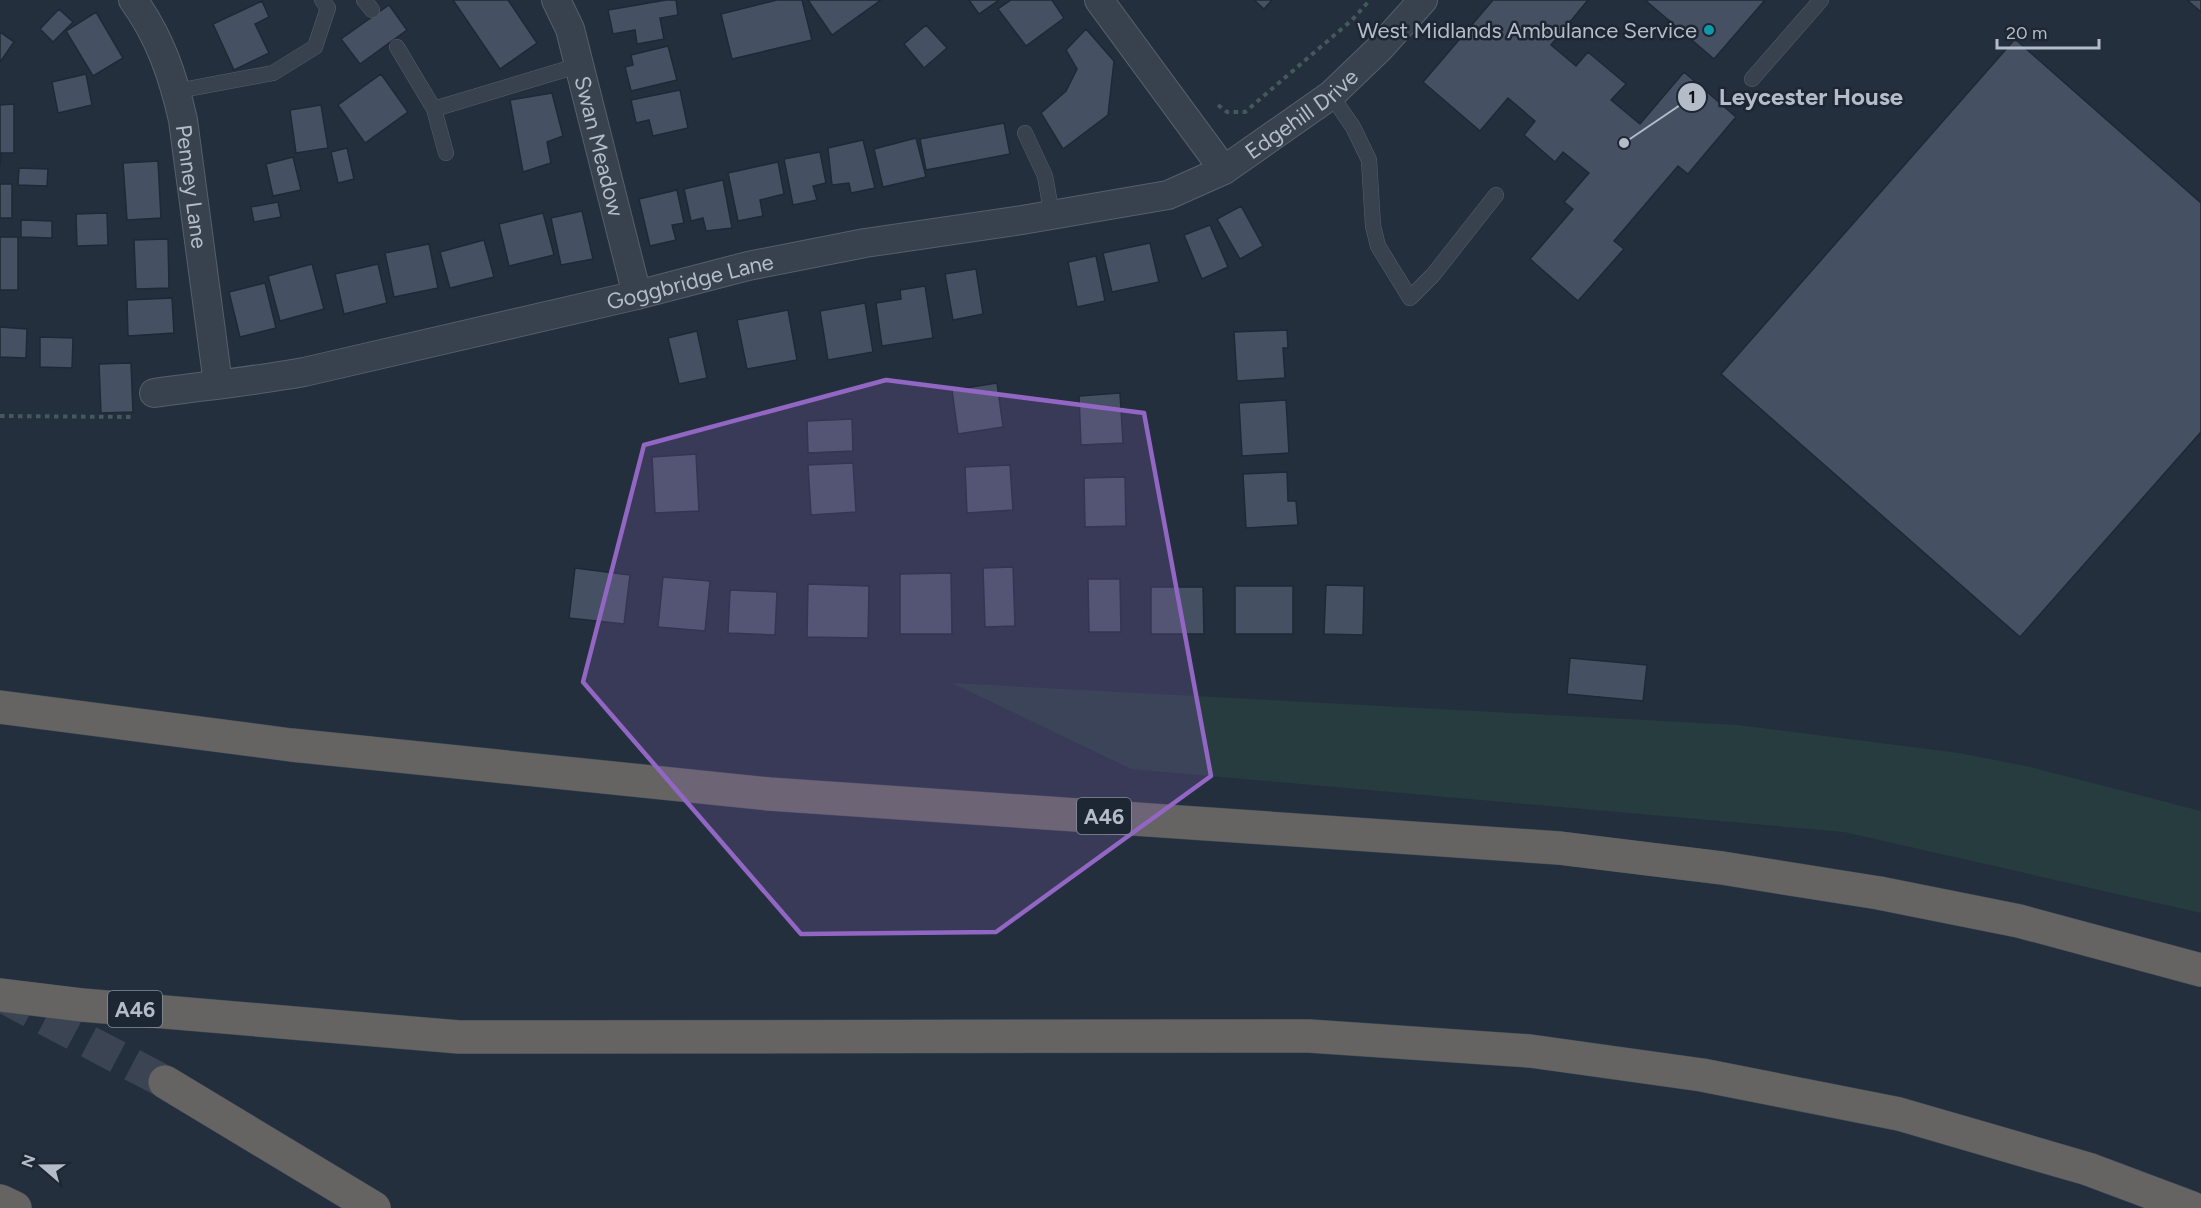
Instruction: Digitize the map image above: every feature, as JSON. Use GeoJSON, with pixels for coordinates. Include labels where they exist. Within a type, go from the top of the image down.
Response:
{"type":"FeatureCollection","features":[{"type":"Feature","properties":{"kind":"highway","name":"A46"},"geometry":{"type":"LineString","coordinates":[[0,707],[291,745],[768,794],[1559,848],[1722,868],[1879,893],[2019,921],[2201,969]]}},
{"type":"Feature","properties":{"kind":"highway","name":"A46"},"geometry":{"type":"LineString","coordinates":[[0,994],[82,1005],[459,1037],[1309,1036],[1530,1051],[1702,1075],[1899,1114],[2088,1169],[2192,1208]]}},
{"type":"Feature","properties":{"kind":"highway"},"geometry":{"type":"LineString","coordinates":[[165,1082],[374,1208]]}},
{"type":"Feature","properties":{"kind":"highway"},"geometry":{"type":"LineString","coordinates":[[0,1201],[15,1208]]}},
{"type":"Feature","properties":{"kind":"street","name":"Penney Lane"},"geometry":{"type":"LineString","coordinates":[[133,0],[158,40],[177,91],[183,120],[218,384]]}},
{"type":"Feature","properties":{"kind":"street"},"geometry":{"type":"LineString","coordinates":[[1099,0],[1224,170]]}},
{"type":"Feature","properties":{"kind":"street","name":"Edgehill Drive"},"geometry":{"type":"LineString","coordinates":[[1224,170],[1330,95],[1379,49],[1423,0]]}},
{"type":"Feature","properties":{"kind":"street","name":"Swan Meadow"},"geometry":{"type":"LineString","coordinates":[[564,3],[637,295]]}},
{"type":"Feature","properties":{"kind":"street","name":"Goggbridge Lane"},"geometry":{"type":"LineString","coordinates":[[154,393],[262,380],[304,372],[783,259],[865,243],[1168,195],[1224,170]]}},
{"type":"Feature","properties":{"kind":"lane"},"geometry":{"type":"LineString","coordinates":[[177,91],[273,73],[315,46],[328,8],[322,0]]}},
{"type":"Feature","properties":{"kind":"lane"},"geometry":{"type":"LineString","coordinates":[[1752,80],[1821,0]]}},
{"type":"Feature","properties":{"kind":"lane"},"geometry":{"type":"LineString","coordinates":[[397,47],[434,109],[446,153]]}},
{"type":"Feature","properties":{"kind":"lane"},"geometry":{"type":"LineString","coordinates":[[434,109],[580,65]]}},
{"type":"Feature","properties":{"kind":"lane"},"geometry":{"type":"LineString","coordinates":[[1330,95],[1353,128],[1369,160],[1373,226],[1378,246],[1410,298],[1438,268],[1496,195]]}},
{"type":"Feature","properties":{"kind":"lane"},"geometry":{"type":"LineString","coordinates":[[1025,133],[1045,176],[1052,214]]}},
{"type":"Feature","properties":{"kind":"path"},"geometry":{"type":"LineString","coordinates":[[1214,102],[1227,112],[1245,112],[1352,20],[1370,0]]}},
{"type":"Feature","properties":{"kind":"path"},"geometry":{"type":"LineString","coordinates":[[0,416],[143,417],[154,393]]}},
{"type":"Feature","properties":{"kind":"highlighted area"},"geometry":{"type":"Polygon","coordinates":[[[886,380],[1144,413],[1211,776],[996,932],[801,934],[583,682],[644,445],[886,380]]]}},
{"type":"Feature","properties":{"kind":"green space"},"geometry":{"type":"Polygon","coordinates":[[[952,683],[1738,725],[1959,753],[2026,766],[2201,811],[2201,913],[1844,832],[1131,769],[952,683]]]}},
{"type":"Feature","properties":{"kind":"building"},"geometry":{"type":"Polygon","coordinates":[[[453,0],[508,0],[537,43],[500,69],[453,0]]]}},
{"type":"Feature","properties":{"kind":"building"},"geometry":{"type":"Polygon","coordinates":[[[676,0],[678,15],[660,18],[664,39],[637,44],[635,30],[613,34],[608,10],[676,0]]]}},
{"type":"Feature","properties":{"kind":"building"},"geometry":{"type":"Polygon","coordinates":[[[777,0],[802,0],[812,40],[732,59],[721,14],[777,0]]]}},
{"type":"Feature","properties":{"kind":"building"},"geometry":{"type":"Polygon","coordinates":[[[808,0],[881,0],[832,35],[808,0]]]}},
{"type":"Feature","properties":{"kind":"building"},"geometry":{"type":"Polygon","coordinates":[[[969,0],[999,0],[979,14],[969,0]]]}},
{"type":"Feature","properties":{"kind":"building"},"geometry":{"type":"Polygon","coordinates":[[[1011,0],[1052,0],[1064,18],[1026,46],[998,9],[1011,0]]]}},
{"type":"Feature","properties":{"kind":"building"},"geometry":{"type":"Polygon","coordinates":[[[1254,0],[1272,0],[1264,9],[1254,0]]]}},
{"type":"Feature","properties":{"kind":"building"},"geometry":{"type":"Polygon","coordinates":[[[1493,0],[1588,0],[1551,45],[1576,66],[1588,52],[1626,84],[1611,100],[1640,124],[1684,72],[1736,117],[1688,174],[1678,166],[1614,241],[1624,249],[1578,301],[1530,259],[1573,209],[1564,202],[1589,173],[1563,152],[1555,162],[1524,135],[1535,121],[1508,98],[1480,131],[1423,82],[1493,0]]]}},
{"type":"Feature","properties":{"kind":"building","name":"West Midlands Ambulance Service"},"geometry":{"type":"Polygon","coordinates":[[[1645,0],[1765,0],[1714,59],[1645,0]]]}},
{"type":"Feature","properties":{"kind":"building"},"geometry":{"type":"Polygon","coordinates":[[[2187,0],[2201,0],[2201,12],[2187,0]]]}},
{"type":"Feature","properties":{"kind":"building"},"geometry":{"type":"Polygon","coordinates":[[[262,1],[269,17],[255,24],[269,53],[234,70],[213,24],[262,1]]]}},
{"type":"Feature","properties":{"kind":"building"},"geometry":{"type":"Polygon","coordinates":[[[389,5],[407,30],[360,64],[341,39],[389,5]]]}},
{"type":"Feature","properties":{"kind":"building"},"geometry":{"type":"Polygon","coordinates":[[[59,9],[73,22],[53,42],[40,29],[59,9]]]}},
{"type":"Feature","properties":{"kind":"building"},"geometry":{"type":"Polygon","coordinates":[[[96,12],[123,58],[93,76],[66,31],[96,12]]]}},
{"type":"Feature","properties":{"kind":"building"},"geometry":{"type":"Polygon","coordinates":[[[926,25],[947,48],[924,68],[904,44],[926,25]]]}},
{"type":"Feature","properties":{"kind":"building"},"geometry":{"type":"Polygon","coordinates":[[[1086,29],[1114,61],[1108,115],[1063,149],[1041,113],[1066,91],[1077,69],[1066,50],[1086,29]]]}},
{"type":"Feature","properties":{"kind":"building"},"geometry":{"type":"Polygon","coordinates":[[[0,32],[14,42],[0,62],[0,32]]]}},
{"type":"Feature","properties":{"kind":"building"},"geometry":{"type":"Polygon","coordinates":[[[2015,39],[2201,203],[2201,432],[2020,637],[1721,374],[2015,39]]]}},
{"type":"Feature","properties":{"kind":"building"},"geometry":{"type":"Polygon","coordinates":[[[668,46],[677,80],[631,91],[625,67],[633,65],[631,55],[668,46]]]}},
{"type":"Feature","properties":{"kind":"building"},"geometry":{"type":"Polygon","coordinates":[[[86,74],[92,105],[58,113],[52,82],[86,74]]]}},
{"type":"Feature","properties":{"kind":"building"},"geometry":{"type":"Polygon","coordinates":[[[381,74],[408,112],[365,143],[338,105],[381,74]]]}},
{"type":"Feature","properties":{"kind":"building"},"geometry":{"type":"Polygon","coordinates":[[[680,90],[688,128],[653,136],[649,120],[636,123],[631,100],[680,90]]]}},
{"type":"Feature","properties":{"kind":"building"},"geometry":{"type":"Polygon","coordinates":[[[552,93],[563,136],[547,142],[551,163],[523,172],[510,100],[552,93]]]}},
{"type":"Feature","properties":{"kind":"building"},"geometry":{"type":"Polygon","coordinates":[[[14,104],[14,153],[1,153],[0,166],[0,105],[14,104]]]}},
{"type":"Feature","properties":{"kind":"building"},"geometry":{"type":"Polygon","coordinates":[[[321,105],[328,148],[296,153],[290,110],[321,105]]]}},
{"type":"Feature","properties":{"kind":"building"},"geometry":{"type":"Polygon","coordinates":[[[1004,123],[1010,154],[926,170],[920,139],[1004,123]]]}},
{"type":"Feature","properties":{"kind":"building"},"geometry":{"type":"Polygon","coordinates":[[[916,138],[926,177],[883,187],[874,149],[916,138]]]}},
{"type":"Feature","properties":{"kind":"building"},"geometry":{"type":"Polygon","coordinates":[[[863,140],[875,188],[851,193],[849,183],[832,185],[828,148],[863,140]]]}},
{"type":"Feature","properties":{"kind":"building"},"geometry":{"type":"Polygon","coordinates":[[[347,148],[354,179],[338,183],[331,152],[347,148]]]}},
{"type":"Feature","properties":{"kind":"building"},"geometry":{"type":"Polygon","coordinates":[[[820,152],[826,183],[813,186],[817,200],[793,205],[784,159],[820,152]]]}},
{"type":"Feature","properties":{"kind":"building"},"geometry":{"type":"Polygon","coordinates":[[[293,157],[301,190],[273,196],[266,164],[293,157]]]}},
{"type":"Feature","properties":{"kind":"building"},"geometry":{"type":"Polygon","coordinates":[[[158,161],[161,218],[127,220],[123,163],[158,161]]]}},
{"type":"Feature","properties":{"kind":"building"},"geometry":{"type":"Polygon","coordinates":[[[778,162],[784,194],[760,200],[763,216],[738,221],[728,173],[778,162]]]}},
{"type":"Feature","properties":{"kind":"building"},"geometry":{"type":"Polygon","coordinates":[[[19,168],[48,169],[47,186],[18,185],[19,168]]]}},
{"type":"Feature","properties":{"kind":"building"},"geometry":{"type":"Polygon","coordinates":[[[723,180],[732,228],[706,231],[703,218],[691,221],[684,189],[723,180]]]}},
{"type":"Feature","properties":{"kind":"building"},"geometry":{"type":"Polygon","coordinates":[[[0,184],[12,184],[12,218],[0,218],[0,184]]]}},
{"type":"Feature","properties":{"kind":"building"},"geometry":{"type":"Polygon","coordinates":[[[677,190],[684,223],[672,225],[676,240],[650,246],[639,199],[677,190]]]}},
{"type":"Feature","properties":{"kind":"building"},"geometry":{"type":"Polygon","coordinates":[[[278,202],[281,217],[254,222],[251,207],[278,202]]]}},
{"type":"Feature","properties":{"kind":"building"},"geometry":{"type":"Polygon","coordinates":[[[1241,206],[1263,246],[1240,259],[1217,219],[1241,206]]]}},
{"type":"Feature","properties":{"kind":"building"},"geometry":{"type":"Polygon","coordinates":[[[582,211],[593,259],[561,265],[551,218],[582,211]]]}},
{"type":"Feature","properties":{"kind":"building"},"geometry":{"type":"Polygon","coordinates":[[[107,213],[108,245],[77,246],[76,214],[107,213]]]}},
{"type":"Feature","properties":{"kind":"building"},"geometry":{"type":"Polygon","coordinates":[[[543,213],[554,255],[509,266],[499,224],[543,213]]]}},
{"type":"Feature","properties":{"kind":"building"},"geometry":{"type":"Polygon","coordinates":[[[21,220],[52,221],[52,238],[21,237],[21,220]]]}},
{"type":"Feature","properties":{"kind":"building"},"geometry":{"type":"Polygon","coordinates":[[[1210,225],[1228,267],[1202,279],[1184,235],[1210,225]]]}},
{"type":"Feature","properties":{"kind":"building"},"geometry":{"type":"Polygon","coordinates":[[[0,237],[18,237],[18,290],[0,290],[0,237]]]}},
{"type":"Feature","properties":{"kind":"building"},"geometry":{"type":"Polygon","coordinates":[[[168,239],[169,288],[136,289],[134,240],[168,239]]]}},
{"type":"Feature","properties":{"kind":"building"},"geometry":{"type":"Polygon","coordinates":[[[484,240],[494,277],[450,288],[440,252],[484,240]]]}},
{"type":"Feature","properties":{"kind":"building"},"geometry":{"type":"Polygon","coordinates":[[[1150,243],[1159,282],[1112,292],[1103,253],[1150,243]]]}},
{"type":"Feature","properties":{"kind":"building"},"geometry":{"type":"Polygon","coordinates":[[[429,244],[438,288],[394,297],[385,253],[429,244]]]}},
{"type":"Feature","properties":{"kind":"building"},"geometry":{"type":"Polygon","coordinates":[[[1096,256],[1105,301],[1077,307],[1068,262],[1096,256]]]}},
{"type":"Feature","properties":{"kind":"building"},"geometry":{"type":"Polygon","coordinates":[[[312,264],[324,309],[280,321],[268,276],[312,264]]]}},
{"type":"Feature","properties":{"kind":"building"},"geometry":{"type":"Polygon","coordinates":[[[378,264],[387,303],[344,314],[335,274],[378,264]]]}},
{"type":"Feature","properties":{"kind":"building"},"geometry":{"type":"Polygon","coordinates":[[[976,269],[983,314],[953,320],[945,274],[976,269]]]}},
{"type":"Feature","properties":{"kind":"building"},"geometry":{"type":"Polygon","coordinates":[[[265,283],[276,328],[240,337],[229,292],[265,283]]]}},
{"type":"Feature","properties":{"kind":"building"},"geometry":{"type":"Polygon","coordinates":[[[925,286],[933,338],[882,346],[876,303],[901,299],[900,290],[925,286]]]}},
{"type":"Feature","properties":{"kind":"building"},"geometry":{"type":"Polygon","coordinates":[[[172,298],[174,333],[128,336],[127,300],[172,298]]]}},
{"type":"Feature","properties":{"kind":"building"},"geometry":{"type":"Polygon","coordinates":[[[865,303],[873,352],[828,360],[820,311],[865,303]]]}},
{"type":"Feature","properties":{"kind":"building"},"geometry":{"type":"Polygon","coordinates":[[[788,310],[797,360],[747,369],[737,320],[788,310]]]}},
{"type":"Feature","properties":{"kind":"building"},"geometry":{"type":"Polygon","coordinates":[[[0,327],[27,329],[26,358],[0,357],[0,327]]]}},
{"type":"Feature","properties":{"kind":"building"},"geometry":{"type":"Polygon","coordinates":[[[1287,330],[1288,348],[1283,348],[1285,378],[1237,381],[1234,332],[1287,330]]]}},
{"type":"Feature","properties":{"kind":"building"},"geometry":{"type":"Polygon","coordinates":[[[697,331],[707,378],[679,384],[668,338],[697,331]]]}},
{"type":"Feature","properties":{"kind":"building"},"geometry":{"type":"Polygon","coordinates":[[[40,337],[73,338],[72,368],[40,367],[40,337]]]}},
{"type":"Feature","properties":{"kind":"building"},"geometry":{"type":"Polygon","coordinates":[[[131,363],[133,412],[101,413],[99,364],[131,363]]]}},
{"type":"Feature","properties":{"kind":"building"},"geometry":{"type":"Polygon","coordinates":[[[997,383],[1003,427],[958,434],[952,390],[997,383]]]}},
{"type":"Feature","properties":{"kind":"building"},"geometry":{"type":"Polygon","coordinates":[[[1120,393],[1123,443],[1081,445],[1079,396],[1120,393]]]}},
{"type":"Feature","properties":{"kind":"building"},"geometry":{"type":"Polygon","coordinates":[[[1286,400],[1289,453],[1242,456],[1239,403],[1286,400]]]}},
{"type":"Feature","properties":{"kind":"building"},"geometry":{"type":"Polygon","coordinates":[[[852,419],[853,451],[808,453],[807,421],[852,419]]]}},
{"type":"Feature","properties":{"kind":"building"},"geometry":{"type":"Polygon","coordinates":[[[696,454],[699,511],[655,513],[652,457],[696,454]]]}},
{"type":"Feature","properties":{"kind":"building"},"geometry":{"type":"Polygon","coordinates":[[[853,463],[856,512],[811,515],[808,465],[853,463]]]}},
{"type":"Feature","properties":{"kind":"building"},"geometry":{"type":"Polygon","coordinates":[[[1010,465],[1013,510],[967,513],[965,467],[1010,465]]]}},
{"type":"Feature","properties":{"kind":"building"},"geometry":{"type":"Polygon","coordinates":[[[1287,472],[1288,501],[1296,501],[1298,525],[1246,528],[1243,474],[1287,472]]]}},
{"type":"Feature","properties":{"kind":"building"},"geometry":{"type":"Polygon","coordinates":[[[1125,477],[1126,526],[1085,527],[1084,478],[1125,477]]]}},
{"type":"Feature","properties":{"kind":"building"},"geometry":{"type":"Polygon","coordinates":[[[1013,567],[1015,626],[985,627],[983,568],[1013,567]]]}},
{"type":"Feature","properties":{"kind":"building"},"geometry":{"type":"Polygon","coordinates":[[[575,568],[630,575],[624,624],[569,618],[575,568]]]}},
{"type":"Feature","properties":{"kind":"building"},"geometry":{"type":"Polygon","coordinates":[[[951,573],[952,634],[900,634],[900,574],[951,573]]]}},
{"type":"Feature","properties":{"kind":"building"},"geometry":{"type":"Polygon","coordinates":[[[663,577],[710,581],[705,631],[658,627],[663,577]]]}},
{"type":"Feature","properties":{"kind":"building"},"geometry":{"type":"Polygon","coordinates":[[[1088,579],[1120,579],[1121,632],[1089,632],[1088,579]]]}},
{"type":"Feature","properties":{"kind":"building"},"geometry":{"type":"Polygon","coordinates":[[[808,584],[869,586],[868,638],[807,637],[808,584]]]}},
{"type":"Feature","properties":{"kind":"building"},"geometry":{"type":"Polygon","coordinates":[[[1326,585],[1364,586],[1363,635],[1324,634],[1326,585]]]}},
{"type":"Feature","properties":{"kind":"building"},"geometry":{"type":"Polygon","coordinates":[[[1235,586],[1293,586],[1293,634],[1235,634],[1235,586]]]}},
{"type":"Feature","properties":{"kind":"building"},"geometry":{"type":"Polygon","coordinates":[[[1151,587],[1203,587],[1204,634],[1151,634],[1151,587]]]}},
{"type":"Feature","properties":{"kind":"building"},"geometry":{"type":"Polygon","coordinates":[[[730,590],[777,592],[775,635],[728,633],[730,590]]]}},
{"type":"Feature","properties":{"kind":"building"},"geometry":{"type":"Polygon","coordinates":[[[1570,658],[1647,665],[1643,701],[1567,694],[1570,658]]]}},
{"type":"Feature","properties":{"kind":"tunnel"},"geometry":{"type":"LineString","coordinates":[[2,996],[165,1082]]}},
{"type":"Feature","properties":{"kind":"place","name":"West Midlands Ambulance Service"},"geometry":{"type":"Point","coordinates":[1709,30]}},
{"type":"Feature","properties":{"kind":"place","name":"Leycester House"},"geometry":{"type":"Point","coordinates":[1624,143]}}]}
